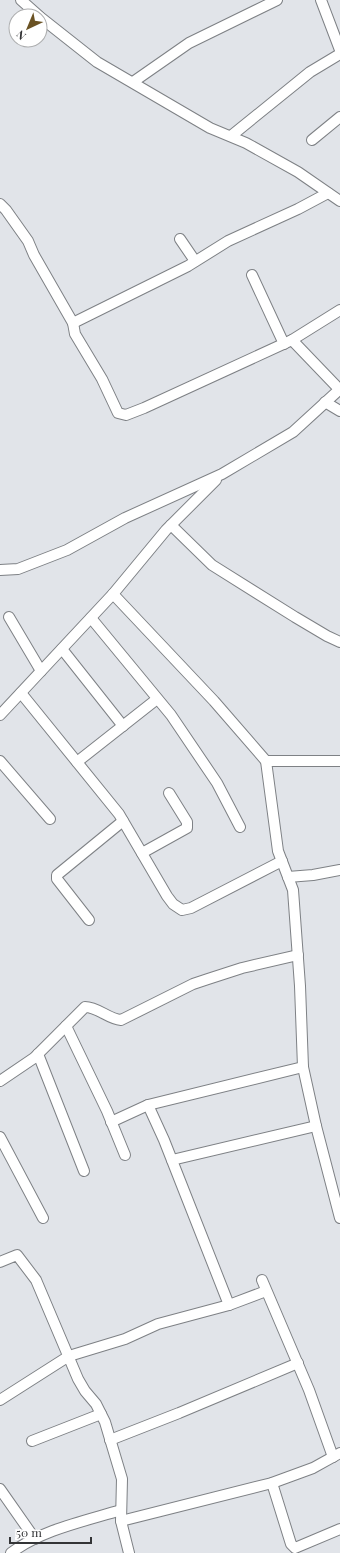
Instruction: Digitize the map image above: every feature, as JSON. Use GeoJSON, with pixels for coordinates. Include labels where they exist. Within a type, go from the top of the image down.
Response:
{"type":"FeatureCollection","features":[{"type":"Feature","properties":{"kind":"street"},"geometry":{"type":"LineString","coordinates":[[21,0],[30,8]]}},
{"type":"Feature","properties":{"kind":"street"},"geometry":{"type":"LineString","coordinates":[[132,82],[189,43],[277,0]]}},
{"type":"Feature","properties":{"kind":"street"},"geometry":{"type":"LineString","coordinates":[[321,0],[340,50]]}},
{"type":"Feature","properties":{"kind":"street"},"geometry":{"type":"LineString","coordinates":[[48,22],[97,62],[210,128],[246,143],[298,172],[340,201]]}},
{"type":"Feature","properties":{"kind":"street"},"geometry":{"type":"LineString","coordinates":[[231,136],[310,72],[340,54]]}},
{"type":"Feature","properties":{"kind":"street"},"geometry":{"type":"LineString","coordinates":[[312,140],[340,117]]}},
{"type":"Feature","properties":{"kind":"street"},"geometry":{"type":"LineString","coordinates":[[73,323],[188,266],[228,241],[298,209],[328,193]]}},
{"type":"Feature","properties":{"kind":"street"},"geometry":{"type":"LineString","coordinates":[[0,204],[28,241],[34,255],[73,323],[75,334],[102,379],[118,413],[126,415],[144,408],[288,342],[340,310]]}},
{"type":"Feature","properties":{"kind":"street"},"geometry":{"type":"LineString","coordinates":[[180,239],[196,261]]}},
{"type":"Feature","properties":{"kind":"street"},"geometry":{"type":"LineString","coordinates":[[0,570],[18,569],[66,550],[125,518],[222,474],[293,432],[340,389],[288,342],[252,274]]}},
{"type":"Feature","properties":{"kind":"street"},"geometry":{"type":"LineString","coordinates":[[325,402],[340,411]]}},
{"type":"Feature","properties":{"kind":"street"},"geometry":{"type":"LineString","coordinates":[[0,715],[113,594],[171,525],[222,474]]}},
{"type":"Feature","properties":{"kind":"street"},"geometry":{"type":"LineString","coordinates":[[171,525],[212,565],[295,617],[340,642]]}},
{"type":"Feature","properties":{"kind":"street"},"geometry":{"type":"LineString","coordinates":[[113,594],[214,701],[266,761],[278,851],[293,890],[298,955],[303,1067],[316,1126],[340,1218]]}},
{"type":"Feature","properties":{"kind":"street"},"geometry":{"type":"LineString","coordinates":[[10,617],[41,671]]}},
{"type":"Feature","properties":{"kind":"street"},"geometry":{"type":"LineString","coordinates":[[91,618],[170,715],[217,783],[240,827]]}},
{"type":"Feature","properties":{"kind":"street"},"geometry":{"type":"LineString","coordinates":[[62,649],[123,726]]}},
{"type":"Feature","properties":{"kind":"street"},"geometry":{"type":"LineString","coordinates":[[21,693],[123,821],[167,896],[173,904],[182,910],[190,908],[282,861]]}},
{"type":"Feature","properties":{"kind":"street"},"geometry":{"type":"LineString","coordinates":[[77,762],[158,699]]}},
{"type":"Feature","properties":{"kind":"street"},"geometry":{"type":"LineString","coordinates":[[0,761],[50,819]]}},
{"type":"Feature","properties":{"kind":"street"},"geometry":{"type":"LineString","coordinates":[[266,761],[340,761]]}},
{"type":"Feature","properties":{"kind":"street"},"geometry":{"type":"LineString","coordinates":[[142,853],[187,828],[187,822],[169,793]]}},
{"type":"Feature","properties":{"kind":"street"},"geometry":{"type":"LineString","coordinates":[[89,920],[57,879],[57,875],[123,821]]}},
{"type":"Feature","properties":{"kind":"street"},"geometry":{"type":"LineString","coordinates":[[288,877],[313,875],[340,870]]}},
{"type":"Feature","properties":{"kind":"street"},"geometry":{"type":"LineString","coordinates":[[0,1081],[34,1058],[85,1007],[113,1019],[121,1020],[201,981],[242,968],[298,955]]}},
{"type":"Feature","properties":{"kind":"street"},"geometry":{"type":"LineString","coordinates":[[66,1026],[125,1155]]}},
{"type":"Feature","properties":{"kind":"street"},"geometry":{"type":"LineString","coordinates":[[38,1054],[84,1171]]}},
{"type":"Feature","properties":{"kind":"street"},"geometry":{"type":"LineString","coordinates":[[111,1122],[148,1105],[303,1067]]}},
{"type":"Feature","properties":{"kind":"street"},"geometry":{"type":"LineString","coordinates":[[148,1105],[172,1160],[229,1305]]}},
{"type":"Feature","properties":{"kind":"street"},"geometry":{"type":"LineString","coordinates":[[172,1160],[316,1126]]}},
{"type":"Feature","properties":{"kind":"street"},"geometry":{"type":"LineString","coordinates":[[0,1137],[43,1218]]}},
{"type":"Feature","properties":{"kind":"street"},"geometry":{"type":"LineString","coordinates":[[0,1262],[17,1255],[36,1280],[85,1391],[96,1404],[101,1414],[122,1479],[121,1521],[129,1553]]}},
{"type":"Feature","properties":{"kind":"street"},"geometry":{"type":"LineString","coordinates":[[121,1521],[272,1483],[313,1468],[336,1455],[262,1280]]}},
{"type":"Feature","properties":{"kind":"street"},"geometry":{"type":"LineString","coordinates":[[0,1400],[69,1356],[125,1339],[158,1324],[229,1305],[266,1290]]}},
{"type":"Feature","properties":{"kind":"street"},"geometry":{"type":"LineString","coordinates":[[110,1440],[180,1413],[298,1363]]}},
{"type":"Feature","properties":{"kind":"street"},"geometry":{"type":"LineString","coordinates":[[32,1441],[101,1414]]}},
{"type":"Feature","properties":{"kind":"street"},"geometry":{"type":"LineString","coordinates":[[272,1483],[291,1544],[295,1548],[340,1529]]}},
{"type":"Feature","properties":{"kind":"street"},"geometry":{"type":"LineString","coordinates":[[0,1490],[35,1539]]}},
{"type":"Feature","properties":{"kind":"street"},"geometry":{"type":"LineString","coordinates":[[14,1552],[35,1539],[121,1510]]}}]}
